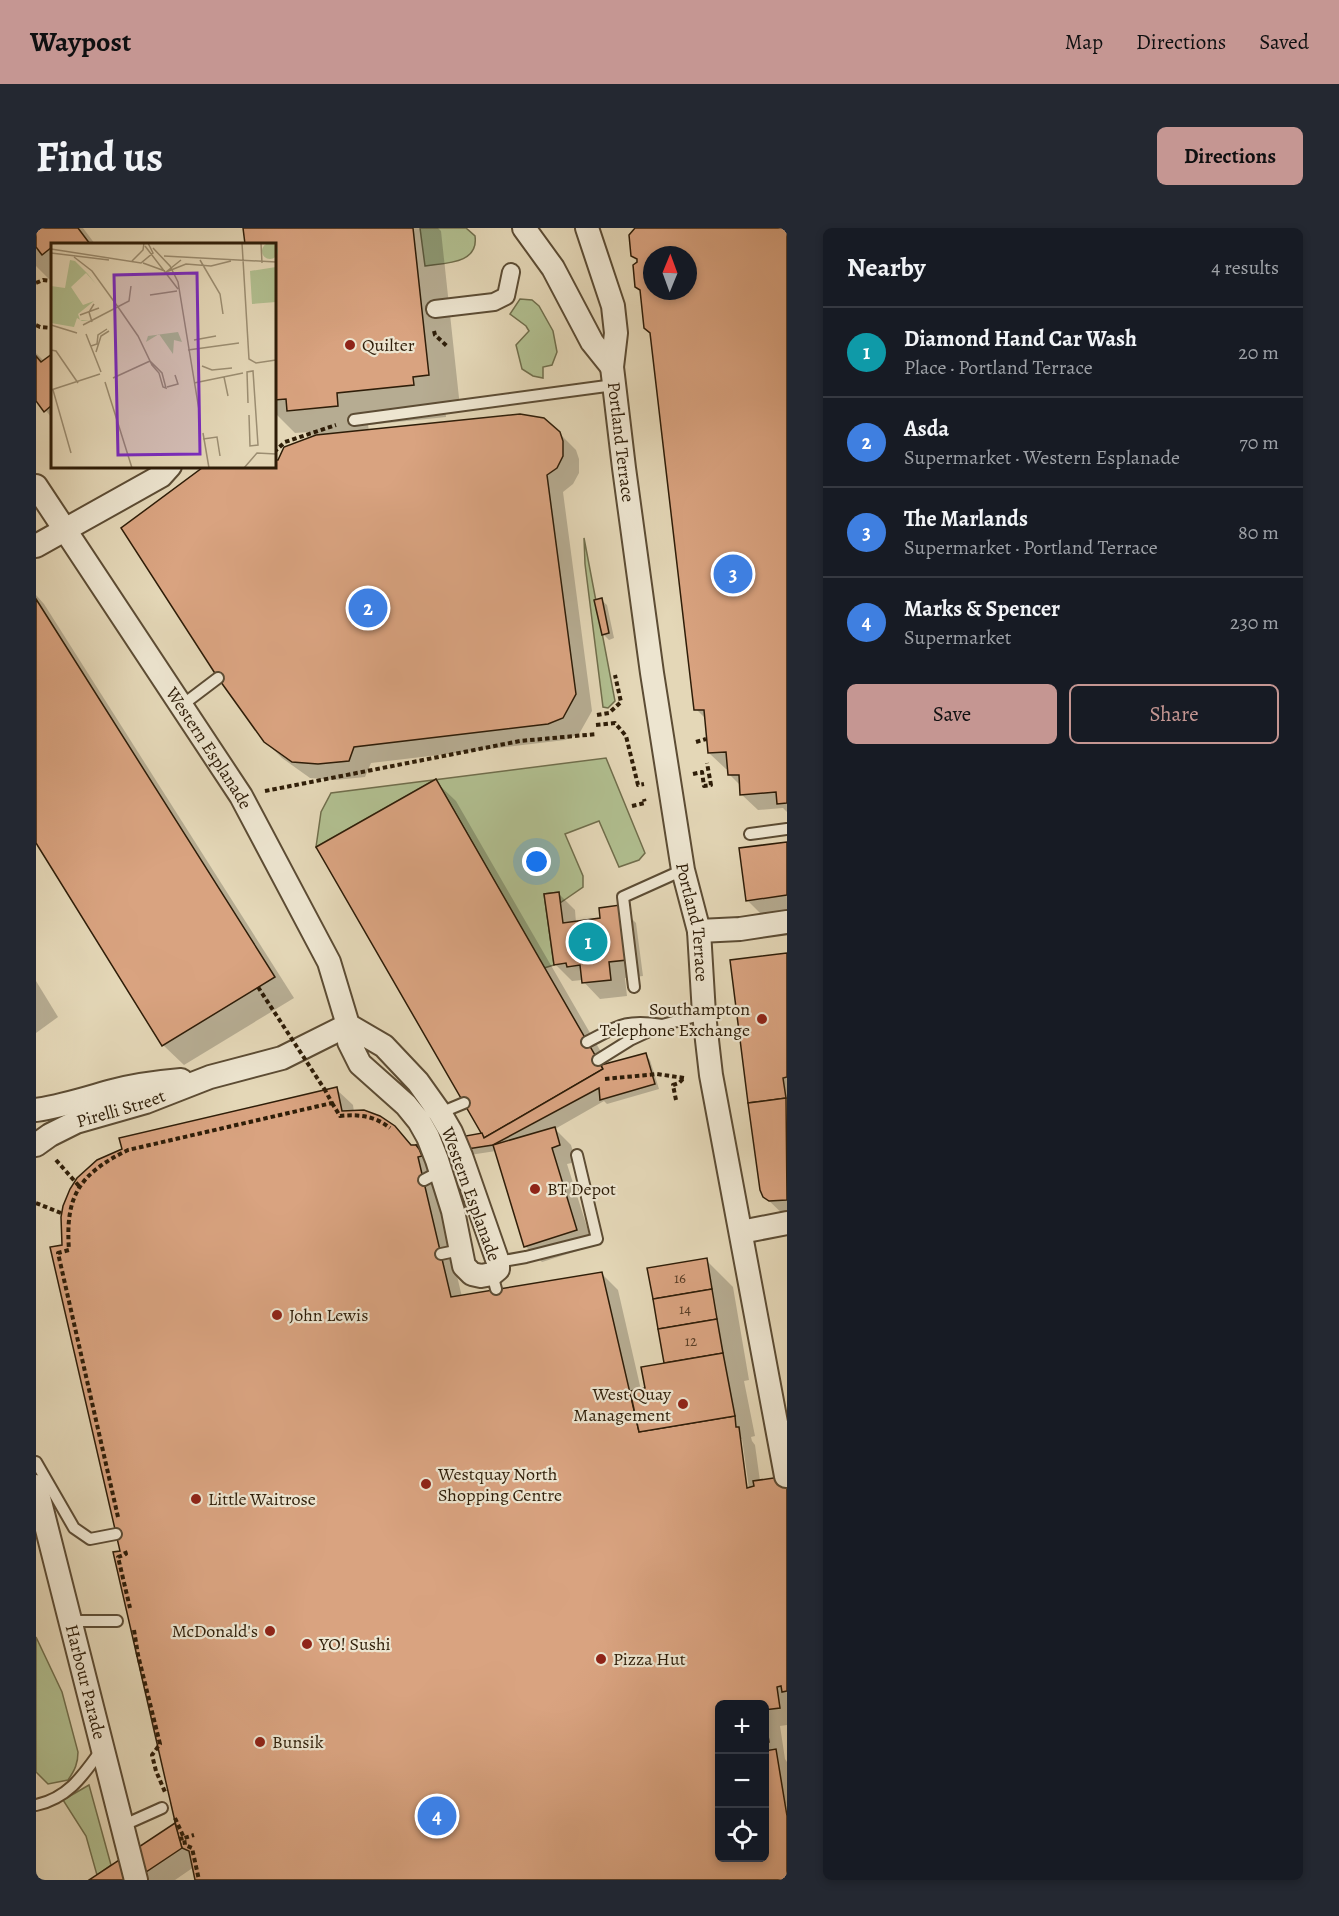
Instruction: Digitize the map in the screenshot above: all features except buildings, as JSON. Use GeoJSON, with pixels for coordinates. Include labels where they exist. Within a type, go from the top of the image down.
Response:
{"type":"FeatureCollection","features":[{"type":"Feature","properties":{"kind":"street","name":"Portland Terrace"},"geometry":{"type":"LineString","coordinates":[[524,228],[553,268],[592,342],[613,376]]}},
{"type":"Feature","properties":{"kind":"street","name":"Portland Terrace"},"geometry":{"type":"LineString","coordinates":[[587,228],[613,306],[616,333],[613,376],[641,591],[683,870],[699,931],[704,1014],[711,1075],[786,1476]]}},
{"type":"Feature","properties":{"kind":"street"},"geometry":{"type":"LineString","coordinates":[[435,309],[494,302],[506,296],[512,272]]}},
{"type":"Feature","properties":{"kind":"street"},"geometry":{"type":"LineString","coordinates":[[36,546],[161,476],[168,468]]}},
{"type":"Feature","properties":{"kind":"street","name":"Western Esplanade"},"geometry":{"type":"LineString","coordinates":[[36,486],[241,796],[329,962],[348,1025],[349,1042],[360,1064],[406,1105],[428,1137],[432,1176],[453,1210],[451,1252],[472,1274],[495,1275],[458,1148],[440,1113],[418,1082],[384,1046],[348,1025]]}},
{"type":"Feature","properties":{"kind":"street"},"geometry":{"type":"LineString","coordinates":[[699,931],[740,929],[787,922]]}},
{"type":"Feature","properties":{"kind":"street","name":"Pirelli Street"},"geometry":{"type":"LineString","coordinates":[[44,1150],[50,1135],[76,1122],[146,1102],[210,1077],[282,1058],[348,1025]]}},
{"type":"Feature","properties":{"kind":"street","name":"Pirelli Street"},"geometry":{"type":"LineString","coordinates":[[36,1110],[61,1106],[114,1090],[157,1082],[210,1077]]}},
{"type":"Feature","properties":{"kind":"street"},"geometry":{"type":"LineString","coordinates":[[741,1233],[787,1223]]}},
{"type":"Feature","properties":{"kind":"street","name":"Harbour Parade"},"geometry":{"type":"LineString","coordinates":[[36,1486],[69,1621],[124,1825],[136,1880]]}},
{"type":"Feature","properties":{"kind":"lane"},"geometry":{"type":"LineString","coordinates":[[354,420],[613,376]]}},
{"type":"Feature","properties":{"kind":"lane"},"geometry":{"type":"LineString","coordinates":[[181,706],[218,678]]}},
{"type":"Feature","properties":{"kind":"lane"},"geometry":{"type":"LineString","coordinates":[[750,834],[787,829]]}},
{"type":"Feature","properties":{"kind":"lane"},"geometry":{"type":"LineString","coordinates":[[634,987],[622,897],[683,870]]}},
{"type":"Feature","properties":{"kind":"lane"},"geometry":{"type":"LineString","coordinates":[[598,1060],[630,1040],[663,1024],[704,1014]]}},
{"type":"Feature","properties":{"kind":"lane"},"geometry":{"type":"LineString","coordinates":[[587,1041],[625,1023],[663,1024]]}},
{"type":"Feature","properties":{"kind":"lane"},"geometry":{"type":"LineString","coordinates":[[440,1113],[464,1103]]}},
{"type":"Feature","properties":{"kind":"lane"},"geometry":{"type":"LineString","coordinates":[[495,1275],[526,1257],[597,1239],[577,1155]]}},
{"type":"Feature","properties":{"kind":"lane"},"geometry":{"type":"LineString","coordinates":[[36,1462],[74,1528],[90,1539],[116,1534]]}},
{"type":"Feature","properties":{"kind":"lane"},"geometry":{"type":"LineString","coordinates":[[69,1621],[117,1621]]}},
{"type":"Feature","properties":{"kind":"lane"},"geometry":{"type":"LineString","coordinates":[[36,1805],[46,1803],[77,1784],[102,1748]]}},
{"type":"Feature","properties":{"kind":"lane"},"geometry":{"type":"LineString","coordinates":[[124,1825],[162,1808]]}},
{"type":"Feature","properties":{"kind":"path"},"geometry":{"type":"LineString","coordinates":[[36,283],[43,280],[51,281]]}},
{"type":"Feature","properties":{"kind":"path"},"geometry":{"type":"LineString","coordinates":[[36,325],[51,327]]}},
{"type":"Feature","properties":{"kind":"path"},"geometry":{"type":"LineString","coordinates":[[276,450],[285,442],[354,420]]}},
{"type":"Feature","properties":{"kind":"path"},"geometry":{"type":"LineString","coordinates":[[597,715],[609,713],[621,702],[615,675]]}},
{"type":"Feature","properties":{"kind":"path"},"geometry":{"type":"LineString","coordinates":[[596,725],[615,723],[626,735],[638,785],[647,784]]}},
{"type":"Feature","properties":{"kind":"path"},"geometry":{"type":"LineString","coordinates":[[241,796],[520,741],[597,734]]}},
{"type":"Feature","properties":{"kind":"path"},"geometry":{"type":"LineString","coordinates":[[696,742],[706,739]]}},
{"type":"Feature","properties":{"kind":"path"},"geometry":{"type":"LineString","coordinates":[[702,772],[704,786],[711,785],[707,764]]}},
{"type":"Feature","properties":{"kind":"path"},"geometry":{"type":"LineString","coordinates":[[632,806],[645,802],[644,798]]}},
{"type":"Feature","properties":{"kind":"path"},"geometry":{"type":"LineString","coordinates":[[258,987],[340,1116],[361,1115],[375,1119],[395,1132]]}},
{"type":"Feature","properties":{"kind":"path"},"geometry":{"type":"LineString","coordinates":[[603,1079],[657,1074],[684,1078],[673,1085],[676,1100]]}},
{"type":"Feature","properties":{"kind":"path"},"geometry":{"type":"LineString","coordinates":[[118,1520],[58,1252],[69,1251],[68,1218],[79,1186],[100,1166],[128,1150],[332,1103]]}},
{"type":"Feature","properties":{"kind":"path"},"geometry":{"type":"LineString","coordinates":[[44,1150],[79,1186]]}},
{"type":"Feature","properties":{"kind":"path"},"geometry":{"type":"LineString","coordinates":[[36,1203],[61,1213]]}},
{"type":"Feature","properties":{"kind":"path"},"geometry":{"type":"LineString","coordinates":[[123,1543],[126,1554],[118,1557],[132,1617]]}},
{"type":"Feature","properties":{"kind":"path"},"geometry":{"type":"LineString","coordinates":[[133,1627],[159,1744],[152,1755],[166,1794]]}},
{"type":"Feature","properties":{"kind":"path"},"geometry":{"type":"LineString","coordinates":[[175,1816],[181,1839],[185,1845],[192,1848],[199,1880]]}},
{"type":"Feature","properties":{"kind":"path"},"geometry":{"type":"LineString","coordinates":[[181,1839],[194,1835]]}},
{"type":"Feature","properties":{"kind":"green space"},"geometry":{"type":"Polygon","coordinates":[[[420,228],[466,228],[475,236],[475,245],[472,252],[459,260],[425,266],[420,228]]]}},
{"type":"Feature","properties":{"kind":"green space"},"geometry":{"type":"Polygon","coordinates":[[[520,299],[532,300],[539,306],[553,331],[557,352],[552,365],[543,367],[543,378],[533,376],[522,369],[516,345],[529,331],[510,314],[520,299]]]}},
{"type":"Feature","properties":{"kind":"green space"},"geometry":{"type":"Polygon","coordinates":[[[584,538],[615,701],[608,708],[603,707],[585,564],[584,538]]]}},
{"type":"Feature","properties":{"kind":"green space"},"geometry":{"type":"Polygon","coordinates":[[[606,758],[645,853],[639,860],[619,867],[599,821],[565,834],[583,876],[583,887],[560,903],[559,892],[544,894],[554,965],[544,968],[436,780],[606,758]]]}},
{"type":"Feature","properties":{"kind":"green space"},"geometry":{"type":"Polygon","coordinates":[[[435,780],[316,847],[321,812],[331,793],[435,780]]]}},
{"type":"Feature","properties":{"kind":"green space"},"geometry":{"type":"Polygon","coordinates":[[[36,1637],[62,1692],[78,1752],[76,1766],[68,1780],[48,1784],[36,1772],[36,1637]]]}},
{"type":"Feature","properties":{"kind":"green space"},"geometry":{"type":"Polygon","coordinates":[[[89,1785],[111,1865],[97,1875],[86,1836],[63,1800],[89,1785]]]}},
{"type":"Feature","properties":{"kind":"place","name":"Quilter"},"geometry":{"type":"Point","coordinates":[350,345]}},
{"type":"Feature","properties":{"kind":"place","name":"The Marlands"},"geometry":{"type":"Point","coordinates":[733,574]}},
{"type":"Feature","properties":{"kind":"place","name":"Asda"},"geometry":{"type":"Point","coordinates":[368,608]}},
{"type":"Feature","properties":{"kind":"place","name":"Diamond Hand Car Wash"},"geometry":{"type":"Point","coordinates":[588,942]}},
{"type":"Feature","properties":{"kind":"place","name":"Southampton Telephone Exchange"},"geometry":{"type":"Point","coordinates":[762,1019]}},
{"type":"Feature","properties":{"kind":"place","name":"BT Depot"},"geometry":{"type":"Point","coordinates":[535,1189]}},
{"type":"Feature","properties":{"kind":"place","name":"John Lewis"},"geometry":{"type":"Point","coordinates":[277,1315]}},
{"type":"Feature","properties":{"kind":"place","name":"West Quay Management"},"geometry":{"type":"Point","coordinates":[683,1404]}},
{"type":"Feature","properties":{"kind":"place","name":"Westquay North Shopping Centre"},"geometry":{"type":"Point","coordinates":[426,1484]}},
{"type":"Feature","properties":{"kind":"place","name":"Little Waitrose"},"geometry":{"type":"Point","coordinates":[196,1499]}},
{"type":"Feature","properties":{"kind":"place","name":"McDonald's"},"geometry":{"type":"Point","coordinates":[270,1631]}},
{"type":"Feature","properties":{"kind":"place","name":"YO! Sushi"},"geometry":{"type":"Point","coordinates":[307,1644]}},
{"type":"Feature","properties":{"kind":"place","name":"Pizza Hut"},"geometry":{"type":"Point","coordinates":[601,1659]}},
{"type":"Feature","properties":{"kind":"place","name":"Bunsik"},"geometry":{"type":"Point","coordinates":[260,1742]}},
{"type":"Feature","properties":{"kind":"place","name":"Marks & Spencer"},"geometry":{"type":"Point","coordinates":[437,1816]}}]}
